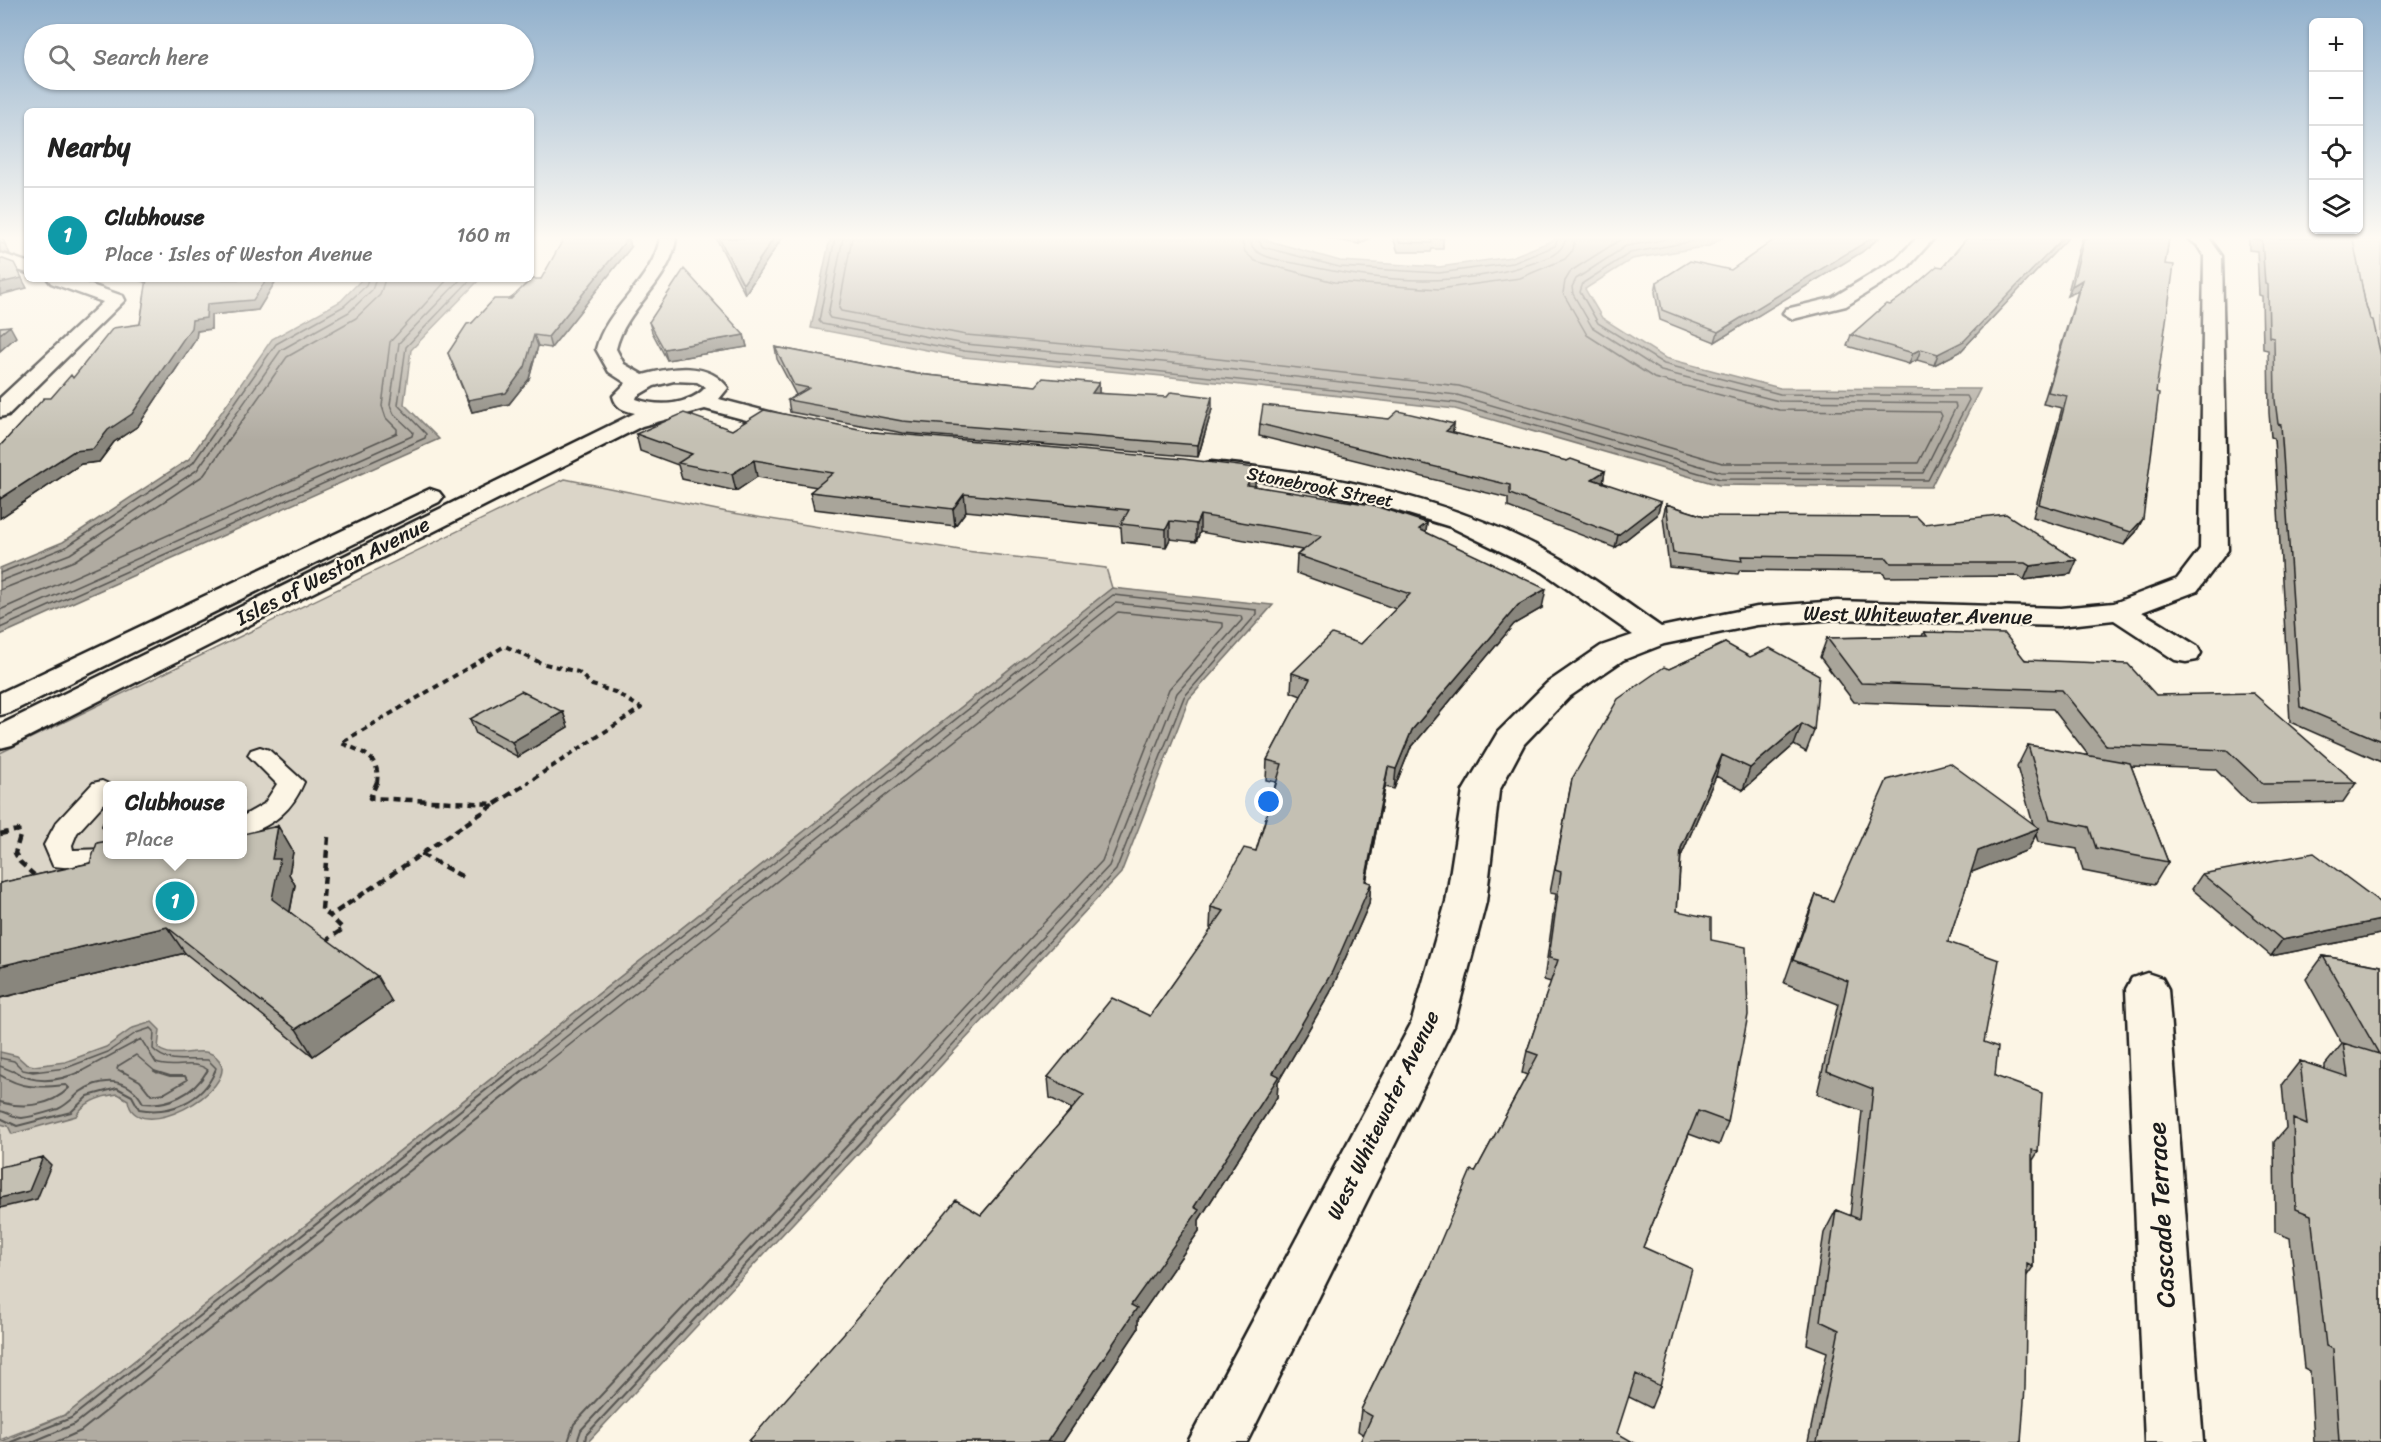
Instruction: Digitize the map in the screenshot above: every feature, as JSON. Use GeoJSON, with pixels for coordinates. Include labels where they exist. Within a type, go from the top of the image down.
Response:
{"type":"FeatureCollection","features":[{"type":"Feature","properties":{"kind":"street"},"geometry":{"type":"LineString","coordinates":[[0,410],[110,305]]}},
{"type":"Feature","properties":{"kind":"street"},"geometry":{"type":"LineString","coordinates":[[630,305],[612,328],[606,350],[643,409],[668,410],[702,402],[825,431]]}},
{"type":"Feature","properties":{"kind":"street"},"geometry":{"type":"LineString","coordinates":[[1793,313],[1825,305]]}},
{"type":"Feature","properties":{"kind":"street","name":"West Whitewater Avenue"},"geometry":{"type":"LineString","coordinates":[[1217,1442],[1432,1025],[1466,902],[1481,791],[1510,739],[1558,690],[1612,653],[1656,637],[1757,616],[1837,610],[2060,617],[2119,610],[2187,585],[2214,550],[2213,305]]}},
{"type":"Feature","properties":{"kind":"street","name":"Isles of Weston Avenue"},"geometry":{"type":"LineString","coordinates":[[0,705],[674,375],[705,377],[714,382],[717,388],[702,402]]}},
{"type":"Feature","properties":{"kind":"street","name":"Isles of Weston Avenue"},"geometry":{"type":"LineString","coordinates":[[0,738],[634,421],[668,410]]}},
{"type":"Feature","properties":{"kind":"street","name":"Stonebrook Street"},"geometry":{"type":"LineString","coordinates":[[1183,466],[1265,474],[1377,496],[1460,521],[1553,566],[1656,637]]}},
{"type":"Feature","properties":{"kind":"street"},"geometry":{"type":"LineString","coordinates":[[2119,610],[2186,653]]}},
{"type":"Feature","properties":{"kind":"street","name":"Cascade Terrace"},"geometry":{"type":"LineString","coordinates":[[2147,989],[2174,1442]]}},
{"type":"Feature","properties":{"kind":"lane"},"geometry":{"type":"LineString","coordinates":[[247,824],[284,803],[291,782],[260,755]]}},
{"type":"Feature","properties":{"kind":"lane"},"geometry":{"type":"LineString","coordinates":[[102,789],[65,829],[58,845],[63,859],[94,861],[104,859]]}},
{"type":"Feature","properties":{"kind":"path"},"geometry":{"type":"LineString","coordinates":[[330,916],[641,708],[615,692],[592,685],[578,672],[541,663],[505,646],[341,743],[370,755],[379,778],[376,791],[370,798],[495,804]]}},
{"type":"Feature","properties":{"kind":"path"},"geometry":{"type":"LineString","coordinates":[[319,946],[343,929],[322,910],[328,837]]}},
{"type":"Feature","properties":{"kind":"path"},"geometry":{"type":"LineString","coordinates":[[421,854],[464,877]]}},
{"type":"Feature","properties":{"kind":"shaded area"},"geometry":{"type":"Polygon","coordinates":[[[2363,305],[2381,305],[2381,370],[2363,305]]]}},
{"type":"Feature","properties":{"kind":"shaded area"},"geometry":{"type":"Polygon","coordinates":[[[565,479],[727,512],[966,551],[1106,568],[1112,588],[67,1414],[0,1440],[0,753],[565,479]]]}},
{"type":"Feature","properties":{"kind":"water"},"geometry":{"type":"Polygon","coordinates":[[[333,305],[454,305],[411,350],[404,404],[439,439],[0,635],[0,568],[63,542],[189,459],[272,339],[333,305]]]}},
{"type":"Feature","properties":{"kind":"water"},"geometry":{"type":"Polygon","coordinates":[[[816,305],[1595,305],[1602,318],[1665,358],[1780,388],[1980,389],[1931,487],[1719,485],[1455,409],[1162,376],[963,357],[811,328],[816,305]]]}},
{"type":"Feature","properties":{"kind":"water"},"geometry":{"type":"Polygon","coordinates":[[[1112,588],[1273,605],[1189,699],[1121,873],[588,1442],[0,1442],[67,1414],[1112,588]]]}},
{"type":"Feature","properties":{"kind":"water"},"geometry":{"type":"Polygon","coordinates":[[[152,1022],[160,1030],[158,1048],[165,1052],[173,1054],[206,1052],[219,1060],[222,1072],[215,1085],[201,1098],[184,1109],[165,1116],[148,1118],[135,1113],[128,1100],[118,1094],[94,1100],[76,1116],[12,1134],[8,1126],[0,1124],[0,1052],[17,1056],[26,1064],[34,1066],[65,1062],[106,1047],[133,1028],[152,1022]]]}},
{"type":"Feature","properties":{"kind":"building"},"geometry":{"type":"Polygon","coordinates":[[[143,305],[207,305],[206,318],[192,320],[191,328],[132,414],[108,430],[93,449],[74,451],[0,499],[0,446],[44,398],[51,398],[71,375],[73,378],[113,328],[140,324],[143,305]]]}},
{"type":"Feature","properties":{"kind":"building"},"geometry":{"type":"Polygon","coordinates":[[[488,305],[574,305],[548,337],[534,335],[525,367],[506,393],[468,400],[448,353],[467,324],[472,323],[488,305]]]}},
{"type":"Feature","properties":{"kind":"building"},"geometry":{"type":"Polygon","coordinates":[[[660,305],[717,305],[744,335],[664,349],[649,322],[660,305]]]}},
{"type":"Feature","properties":{"kind":"building"},"geometry":{"type":"Polygon","coordinates":[[[1661,305],[1762,305],[1718,332],[1662,310],[1661,305]]]}},
{"type":"Feature","properties":{"kind":"building"},"geometry":{"type":"Polygon","coordinates":[[[1885,305],[1998,305],[1964,341],[1938,354],[1921,349],[1913,353],[1851,335],[1885,305]]]}},
{"type":"Feature","properties":{"kind":"building"},"geometry":{"type":"Polygon","coordinates":[[[2074,305],[2168,305],[2156,392],[2159,393],[2143,519],[2131,532],[2039,504],[2067,396],[2048,392],[2074,305]]]}},
{"type":"Feature","properties":{"kind":"building"},"geometry":{"type":"Polygon","coordinates":[[[2268,305],[2366,305],[2370,319],[2373,320],[2381,356],[2381,741],[2300,707],[2281,425],[2278,424],[2275,400],[2274,338],[2269,337],[2268,305]]]}},
{"type":"Feature","properties":{"kind":"building"},"geometry":{"type":"Polygon","coordinates":[[[10,326],[0,334],[0,327],[10,326]]]}},
{"type":"Feature","properties":{"kind":"building"},"geometry":{"type":"Polygon","coordinates":[[[775,347],[917,374],[1036,386],[1043,378],[1099,383],[1092,393],[1167,397],[1171,392],[1212,397],[1198,445],[902,421],[788,400],[809,388],[794,385],[775,347]]]}},
{"type":"Feature","properties":{"kind":"building"},"geometry":{"type":"Polygon","coordinates":[[[1263,405],[1389,419],[1398,411],[1454,424],[1446,431],[1567,461],[1571,459],[1605,471],[1592,479],[1661,502],[1618,535],[1510,494],[1510,485],[1260,424],[1263,405]]]}},
{"type":"Feature","properties":{"kind":"building"},"geometry":{"type":"Polygon","coordinates":[[[764,410],[874,432],[1183,459],[1256,468],[1247,485],[1372,505],[1427,523],[1419,529],[1546,589],[1518,605],[1412,730],[1396,769],[1388,767],[1365,881],[1371,883],[1332,972],[1273,1073],[1279,1076],[1194,1207],[1199,1210],[1131,1305],[1137,1308],[1047,1442],[749,1441],[867,1307],[956,1200],[981,1215],[1084,1095],[1048,1077],[1112,998],[1150,1016],[1224,911],[1211,907],[1244,848],[1256,851],[1282,764],[1267,760],[1310,679],[1292,673],[1332,634],[1361,644],[1410,594],[1297,555],[1322,536],[1200,515],[1196,524],[1170,521],[1166,529],[1121,524],[1129,510],[964,494],[953,509],[810,492],[833,473],[754,460],[732,474],[678,463],[692,454],[636,434],[684,413],[732,430],[764,410]]]}},
{"type":"Feature","properties":{"kind":"building"},"geometry":{"type":"Polygon","coordinates":[[[1666,504],[1704,516],[1917,517],[1924,524],[2006,514],[2077,560],[2030,566],[2025,563],[1891,563],[1887,558],[1741,556],[1742,561],[1673,553],[1666,504]]]}},
{"type":"Feature","properties":{"kind":"building"},"geometry":{"type":"Polygon","coordinates":[[[1924,632],[2005,634],[2025,660],[2128,664],[2156,695],[2253,693],[2356,783],[2263,784],[2227,750],[2106,745],[2062,690],[1861,683],[1827,638],[1927,636],[1924,632]]]}},
{"type":"Feature","properties":{"kind":"building"},"geometry":{"type":"Polygon","coordinates":[[[1725,643],[1750,657],[1770,648],[1819,675],[1814,731],[1802,724],[1750,768],[1722,755],[1681,848],[1677,911],[1711,918],[1711,940],[1746,947],[1748,1015],[1728,1122],[1698,1111],[1643,1247],[1692,1269],[1660,1386],[1636,1374],[1617,1433],[1633,1442],[1360,1442],[1372,1416],[1361,1410],[1427,1273],[1471,1170],[1475,1172],[1538,1055],[1527,1051],[1558,960],[1549,958],[1561,872],[1555,870],[1572,779],[1618,699],[1664,667],[1669,669],[1725,643]]]}},
{"type":"Feature","properties":{"kind":"building"},"geometry":{"type":"Polygon","coordinates":[[[521,691],[563,712],[512,742],[470,719],[521,691]]]}},
{"type":"Feature","properties":{"kind":"building"},"geometry":{"type":"Polygon","coordinates":[[[2028,745],[2130,763],[2168,862],[2096,848],[2089,827],[2050,819],[2028,745]]]}},
{"type":"Feature","properties":{"kind":"building"},"geometry":{"type":"Polygon","coordinates":[[[1950,763],[2039,828],[1978,851],[1948,942],[1999,960],[1984,1042],[1998,1047],[1995,1076],[2042,1093],[2038,1152],[2032,1150],[2033,1267],[2027,1264],[2025,1388],[2021,1442],[1817,1442],[1839,1330],[1820,1321],[1836,1210],[1859,1219],[1873,1089],[1827,1071],[1848,981],[1793,960],[1816,895],[1833,901],[1887,780],[1950,763]]]}},
{"type":"Feature","properties":{"kind":"building"},"geometry":{"type":"Polygon","coordinates":[[[278,826],[272,859],[280,859],[272,899],[377,976],[296,1029],[167,927],[0,966],[0,883],[90,863],[97,843],[103,842],[103,859],[247,859],[247,833],[278,826]]]}},
{"type":"Feature","properties":{"kind":"building"},"geometry":{"type":"Polygon","coordinates":[[[2314,853],[2381,903],[2381,920],[2282,940],[2202,874],[2314,853]]]}},
{"type":"Feature","properties":{"kind":"building"},"geometry":{"type":"Polygon","coordinates":[[[2323,956],[2381,966],[2381,1442],[2339,1442],[2333,1349],[2326,1346],[2311,1215],[2296,1209],[2293,1119],[2307,1125],[2300,1061],[2348,1077],[2343,1043],[2379,1054],[2323,956]]]}},
{"type":"Feature","properties":{"kind":"building"},"geometry":{"type":"Polygon","coordinates":[[[43,1157],[29,1191],[0,1198],[0,1167],[43,1157]]]}},
{"type":"Feature","properties":{"kind":"place","name":"Clubhouse"},"geometry":{"type":"Point","coordinates":[175,901]}}]}
